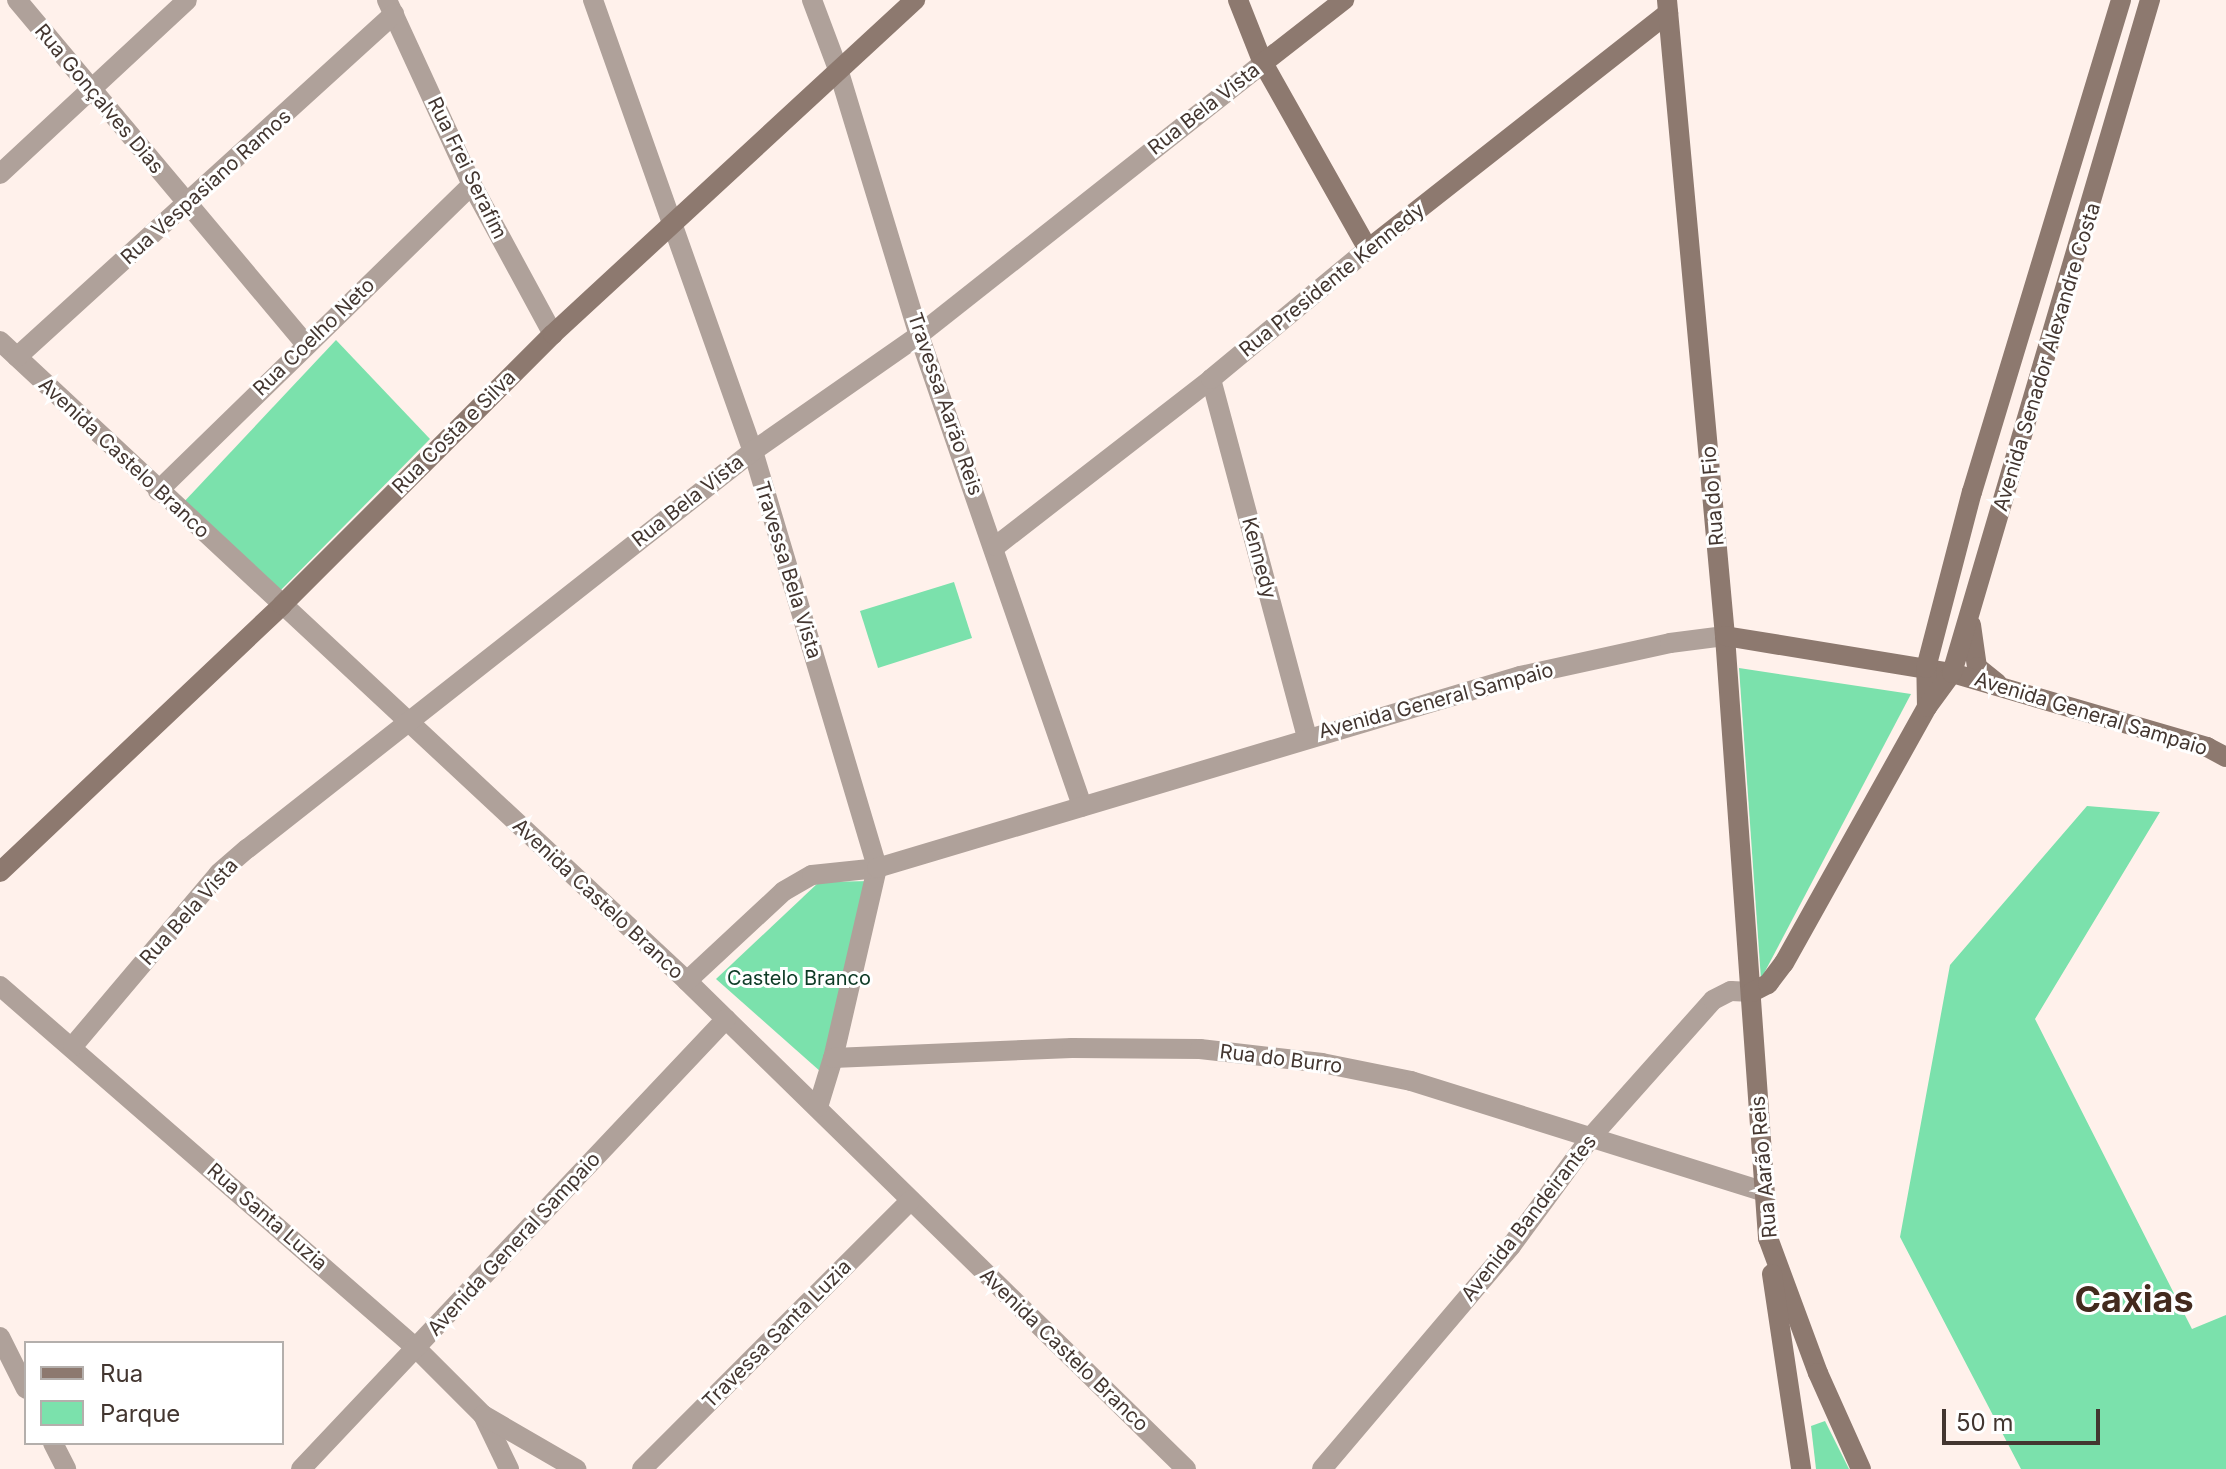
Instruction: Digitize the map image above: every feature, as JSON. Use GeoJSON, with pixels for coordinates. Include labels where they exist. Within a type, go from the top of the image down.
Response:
{"type":"FeatureCollection","features":[{"type":"Feature","properties":{"kind":"street","name":"Rua Gonçalves Dias"},"geometry":{"type":"LineString","coordinates":[[17,0],[89,91],[306,344]]}},
{"type":"Feature","properties":{"kind":"street"},"geometry":{"type":"LineString","coordinates":[[0,174],[187,0]]}},
{"type":"Feature","properties":{"kind":"street","name":"Travessa Bela Vista"},"geometry":{"type":"LineString","coordinates":[[593,0],[753,451],[877,868],[833,1058]]}},
{"type":"Feature","properties":{"kind":"street","name":"Travessa Aarão Reis"},"geometry":{"type":"LineString","coordinates":[[812,0],[838,69],[919,335],[996,546],[1082,807]]}},
{"type":"Feature","properties":{"kind":"street","name":"Rua Costa e Silva"},"geometry":{"type":"LineString","coordinates":[[0,872],[282,605],[553,334],[915,0]]}},
{"type":"Feature","properties":{"kind":"street"},"geometry":{"type":"LineString","coordinates":[[1238,0],[1263,63],[1368,249]]}},
{"type":"Feature","properties":{"kind":"street","name":"Rua Bela Vista"},"geometry":{"type":"LineString","coordinates":[[73,1046],[219,873],[407,721],[753,451],[919,335],[1344,0]]}},
{"type":"Feature","properties":{"kind":"street","name":"Avenida Senador Alexandre Costa"},"geometry":{"type":"LineString","coordinates":[[1927,707],[1926,668],[1972,492],[2121,0]]}},
{"type":"Feature","properties":{"kind":"street","name":"Avenida Senador Alexandre Costa"},"geometry":{"type":"LineString","coordinates":[[1752,992],[1768,984],[1784,963],[1927,707],[1952,673],[2115,130],[2150,0]]}},
{"type":"Feature","properties":{"kind":"street","name":"Rua Presidente Kennedy"},"geometry":{"type":"LineString","coordinates":[[996,546],[1211,379],[1667,6]]}},
{"type":"Feature","properties":{"kind":"street","name":"Rua do Fio"},"geometry":{"type":"LineString","coordinates":[[1667,6],[1725,636],[1752,992]]}},
{"type":"Feature","properties":{"kind":"street","name":"Rua Frei Serafim"},"geometry":{"type":"LineString","coordinates":[[391,7],[472,185],[553,334]]}},
{"type":"Feature","properties":{"kind":"street","name":"Rua Vespasiano Ramos"},"geometry":{"type":"LineString","coordinates":[[17,357],[187,206],[391,7]]}},
{"type":"Feature","properties":{"kind":"street"},"geometry":{"type":"LineString","coordinates":[[2085,120],[2115,130]]}},
{"type":"Feature","properties":{"kind":"street"},"geometry":{"type":"LineString","coordinates":[[2073,160],[2102,171]]}},
{"type":"Feature","properties":{"kind":"street","name":"Rua Coelho Neto"},"geometry":{"type":"LineString","coordinates":[[158,491],[472,185]]}},
{"type":"Feature","properties":{"kind":"street","name":"Avenida Castelo Branco"},"geometry":{"type":"LineString","coordinates":[[0,341],[687,981],[1186,1469]]}},
{"type":"Feature","properties":{"kind":"street","name":"Kennedy"},"geometry":{"type":"LineString","coordinates":[[1211,379],[1307,737]]}},
{"type":"Feature","properties":{"kind":"street"},"geometry":{"type":"LineString","coordinates":[[1971,610],[1974,658],[2000,685]]}},
{"type":"Feature","properties":{"kind":"street","name":"Avenida General Sampaio"},"geometry":{"type":"LineString","coordinates":[[687,981],[795,882],[812,875],[877,868],[1307,737],[1520,676],[1657,645],[1725,636],[1952,673],[2207,747],[2226,757]]}},
{"type":"Feature","properties":{"kind":"street","name":"Rua Santa Luzia"},"geometry":{"type":"LineString","coordinates":[[0,986],[73,1046],[416,1348],[483,1415],[509,1469]]}},
{"type":"Feature","properties":{"kind":"street","name":"Avenida Bandeirantes"},"geometry":{"type":"LineString","coordinates":[[1322,1469],[1511,1246],[1591,1137],[1713,1000],[1731,991],[1752,992]]}},
{"type":"Feature","properties":{"kind":"street","name":"Rua Aarão Reis"},"geometry":{"type":"LineString","coordinates":[[1752,992],[1768,1238],[1818,1373],[1861,1469]]}},
{"type":"Feature","properties":{"kind":"street","name":"Avenida General Sampaio"},"geometry":{"type":"LineString","coordinates":[[301,1469],[726,1019]]}},
{"type":"Feature","properties":{"kind":"street","name":"Rua do Burro"},"geometry":{"type":"LineString","coordinates":[[833,1058],[1072,1048],[1200,1049],[1382,1075],[1763,1191]]}},
{"type":"Feature","properties":{"kind":"street"},"geometry":{"type":"LineString","coordinates":[[818,1107],[833,1058]]}},
{"type":"Feature","properties":{"kind":"street","name":"Travessa Santa Luzia"},"geometry":{"type":"LineString","coordinates":[[642,1469],[911,1200]]}},
{"type":"Feature","properties":{"kind":"street"},"geometry":{"type":"LineString","coordinates":[[1768,1238],[1801,1469]]}},
{"type":"Feature","properties":{"kind":"street"},"geometry":{"type":"LineString","coordinates":[[0,1337],[24,1385]]}},
{"type":"Feature","properties":{"kind":"street"},"geometry":{"type":"LineString","coordinates":[[483,1415],[576,1469]]}},
{"type":"Feature","properties":{"kind":"street"},"geometry":{"type":"LineString","coordinates":[[54,1445],[66,1469]]}},
{"type":"Feature","properties":{"kind":"green space"},"geometry":{"type":"Polygon","coordinates":[[[336,340],[430,439],[276,595],[181,505],[336,340]]]}},
{"type":"Feature","properties":{"kind":"green space"},"geometry":{"type":"Polygon","coordinates":[[[954,582],[972,638],[878,668],[860,611],[954,582]]]}},
{"type":"Feature","properties":{"kind":"green space"},"geometry":{"type":"Polygon","coordinates":[[[1739,668],[1911,694],[1761,979],[1739,668]]]}},
{"type":"Feature","properties":{"kind":"green space"},"geometry":{"type":"Polygon","coordinates":[[[2087,806],[2160,812],[2035,1019],[2192,1329],[2226,1315],[2226,1469],[2021,1469],[1900,1237],[1950,965],[2087,806]]]}},
{"type":"Feature","properties":{"kind":"green space","name":"Castelo Branco"},"geometry":{"type":"Polygon","coordinates":[[[873,881],[821,1072],[716,979],[819,882],[873,881]]]}},
{"type":"Feature","properties":{"kind":"green space"},"geometry":{"type":"Polygon","coordinates":[[[1825,1421],[1849,1469],[1816,1469],[1811,1426],[1825,1421]]]}},
{"type":"Feature","properties":{"kind":"district","name":"Caxias"},"geometry":{"type":"Point","coordinates":[2134,1300]}}]}
